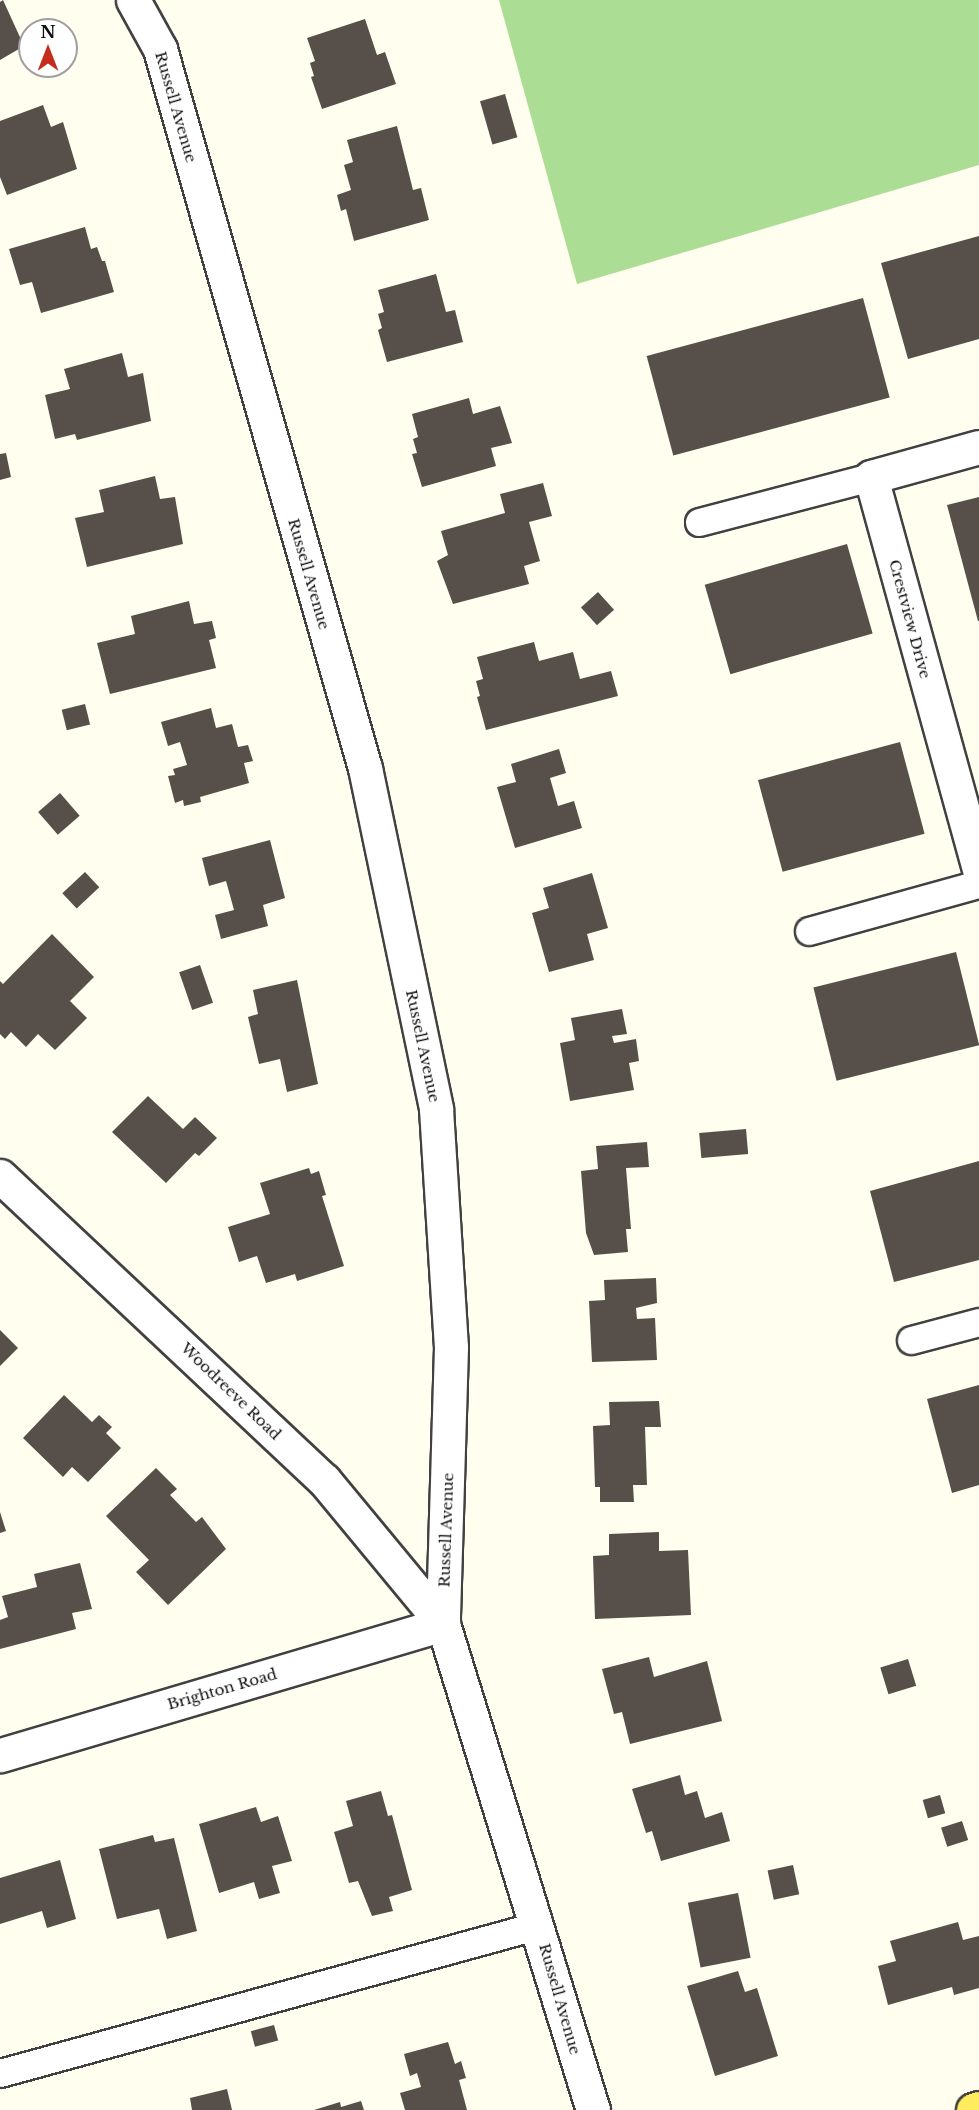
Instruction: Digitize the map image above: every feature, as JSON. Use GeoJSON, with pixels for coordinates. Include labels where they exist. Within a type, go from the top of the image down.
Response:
{"type":"FeatureCollection","features":[{"type":"Feature","properties":{"kind":"main road"},"geometry":{"type":"LineString","coordinates":[[973,2110],[979,2108]]}},
{"type":"Feature","properties":{"kind":"street","name":"Russell Avenue"},"geometry":{"type":"LineString","coordinates":[[133,0],[160,49],[365,768],[436,1109],[451,1347],[443,1624],[539,1925],[593,2110]]}},
{"type":"Feature","properties":{"kind":"street"},"geometry":{"type":"LineString","coordinates":[[871,477],[979,447]]}},
{"type":"Feature","properties":{"kind":"street","name":"Crestview Drive"},"geometry":{"type":"LineString","coordinates":[[871,477],[979,870]]}},
{"type":"Feature","properties":{"kind":"street","name":"Woodreeve Road"},"geometry":{"type":"LineString","coordinates":[[0,1176],[324,1480],[443,1624]]}},
{"type":"Feature","properties":{"kind":"street","name":"Brighton Road"},"geometry":{"type":"LineString","coordinates":[[0,1755],[443,1624]]}},
{"type":"Feature","properties":{"kind":"lane"},"geometry":{"type":"LineString","coordinates":[[699,522],[871,477]]}},
{"type":"Feature","properties":{"kind":"lane"},"geometry":{"type":"LineString","coordinates":[[809,931],[979,884]]}},
{"type":"Feature","properties":{"kind":"lane"},"geometry":{"type":"LineString","coordinates":[[911,1340],[979,1322]]}},
{"type":"Feature","properties":{"kind":"lane"},"geometry":{"type":"LineString","coordinates":[[0,2073],[539,1925]]}},
{"type":"Feature","properties":{"kind":"green space"},"geometry":{"type":"Polygon","coordinates":[[[499,0],[979,0],[979,165],[577,284],[499,0]]]}},
{"type":"Feature","properties":{"kind":"building"},"geometry":{"type":"Polygon","coordinates":[[[3,0],[18,33],[18,50],[0,60],[0,2],[3,0]]]}},
{"type":"Feature","properties":{"kind":"building"},"geometry":{"type":"Polygon","coordinates":[[[365,19],[377,55],[385,52],[396,84],[322,109],[311,77],[314,76],[310,63],[315,61],[307,38],[365,19]]]}},
{"type":"Feature","properties":{"kind":"building"},"geometry":{"type":"Polygon","coordinates":[[[505,94],[517,137],[492,144],[480,101],[505,94]]]}},
{"type":"Feature","properties":{"kind":"building"},"geometry":{"type":"Polygon","coordinates":[[[43,105],[51,127],[63,122],[77,169],[7,195],[0,177],[0,121],[43,105]]]}},
{"type":"Feature","properties":{"kind":"building"},"geometry":{"type":"Polygon","coordinates":[[[397,126],[413,190],[421,188],[429,220],[354,241],[346,209],[341,211],[337,195],[351,190],[344,165],[353,162],[347,140],[397,126]]]}},
{"type":"Feature","properties":{"kind":"building"},"geometry":{"type":"Polygon","coordinates":[[[85,227],[91,249],[97,247],[102,261],[105,261],[114,292],[41,313],[32,282],[20,285],[9,249],[85,227]]]}},
{"type":"Feature","properties":{"kind":"building"},"geometry":{"type":"Polygon","coordinates":[[[979,236],[979,339],[908,359],[881,263],[979,236]]]}},
{"type":"Feature","properties":{"kind":"building"},"geometry":{"type":"Polygon","coordinates":[[[436,274],[446,312],[455,310],[463,342],[387,362],[378,330],[382,328],[378,314],[384,312],[378,290],[436,274]]]}},
{"type":"Feature","properties":{"kind":"building"},"geometry":{"type":"Polygon","coordinates":[[[863,298],[890,397],[673,455],[647,356],[863,298]]]}},
{"type":"Feature","properties":{"kind":"building"},"geometry":{"type":"Polygon","coordinates":[[[122,353],[128,377],[143,373],[151,421],[77,440],[75,434],[55,439],[45,395],[70,389],[64,369],[122,353]]]}},
{"type":"Feature","properties":{"kind":"building"},"geometry":{"type":"Polygon","coordinates":[[[469,398],[473,414],[500,406],[512,443],[491,448],[496,466],[422,487],[412,454],[417,453],[413,439],[418,437],[412,414],[469,398]]]}},
{"type":"Feature","properties":{"kind":"building"},"geometry":{"type":"Polygon","coordinates":[[[6,453],[11,477],[0,480],[0,454],[6,453]]]}},
{"type":"Feature","properties":{"kind":"building"},"geometry":{"type":"Polygon","coordinates":[[[155,476],[160,499],[175,497],[183,544],[87,567],[75,518],[104,512],[99,490],[155,476]]]}},
{"type":"Feature","properties":{"kind":"building"},"geometry":{"type":"Polygon","coordinates":[[[543,483],[552,516],[529,522],[540,561],[524,566],[529,584],[453,604],[437,561],[448,555],[441,531],[505,513],[500,494],[543,483]]]}},
{"type":"Feature","properties":{"kind":"building"},"geometry":{"type":"Polygon","coordinates":[[[979,497],[979,621],[978,621],[947,505],[979,497]]]}},
{"type":"Feature","properties":{"kind":"building"},"geometry":{"type":"Polygon","coordinates":[[[847,544],[873,633],[730,674],[705,585],[847,544]]]}},
{"type":"Feature","properties":{"kind":"building"},"geometry":{"type":"Polygon","coordinates":[[[598,592],[614,610],[597,625],[581,607],[598,592]]]}},
{"type":"Feature","properties":{"kind":"building"},"geometry":{"type":"Polygon","coordinates":[[[189,601],[194,624],[212,621],[216,638],[209,640],[216,668],[110,694],[97,643],[135,634],[131,616],[189,601]]]}},
{"type":"Feature","properties":{"kind":"building"},"geometry":{"type":"Polygon","coordinates":[[[534,642],[539,661],[573,652],[580,679],[611,671],[618,696],[486,730],[477,697],[480,696],[476,681],[483,679],[477,657],[534,642]]]}},
{"type":"Feature","properties":{"kind":"building"},"geometry":{"type":"Polygon","coordinates":[[[85,704],[90,724],[67,730],[62,710],[85,704]]]}},
{"type":"Feature","properties":{"kind":"building"},"geometry":{"type":"Polygon","coordinates":[[[211,708],[216,728],[232,724],[238,747],[248,745],[253,761],[244,763],[249,783],[200,797],[201,802],[184,806],[183,800],[175,803],[168,776],[175,775],[173,769],[187,765],[180,742],[168,746],[161,722],[211,708]]]}},
{"type":"Feature","properties":{"kind":"building"},"geometry":{"type":"Polygon","coordinates":[[[900,742],[925,834],[783,872],[758,780],[900,742]]]}},
{"type":"Feature","properties":{"kind":"building"},"geometry":{"type":"Polygon","coordinates":[[[559,749],[566,773],[550,778],[558,806],[574,801],[582,828],[515,848],[497,787],[516,782],[511,764],[559,749]]]}},
{"type":"Feature","properties":{"kind":"building"},"geometry":{"type":"Polygon","coordinates":[[[60,793],[80,816],[58,835],[38,812],[60,793]]]}},
{"type":"Feature","properties":{"kind":"building"},"geometry":{"type":"Polygon","coordinates":[[[270,840],[285,898],[263,905],[268,926],[221,939],[215,915],[234,910],[226,881],[209,886],[202,858],[270,840]]]}},
{"type":"Feature","properties":{"kind":"building"},"geometry":{"type":"Polygon","coordinates":[[[85,872],[99,887],[77,909],[62,893],[85,872]]]}},
{"type":"Feature","properties":{"kind":"building"},"geometry":{"type":"Polygon","coordinates":[[[592,873],[608,928],[587,934],[594,960],[549,972],[532,913],[549,908],[543,888],[592,873]]]}},
{"type":"Feature","properties":{"kind":"building"},"geometry":{"type":"Polygon","coordinates":[[[52,934],[94,977],[70,1001],[87,1018],[55,1050],[38,1034],[26,1047],[11,1032],[5,1039],[0,1034],[0,981],[3,984],[52,934]]]}},
{"type":"Feature","properties":{"kind":"building"},"geometry":{"type":"Polygon","coordinates":[[[956,952],[979,1045],[837,1081],[813,988],[956,952]]]}},
{"type":"Feature","properties":{"kind":"building"},"geometry":{"type":"Polygon","coordinates":[[[200,965],[213,1003],[192,1010],[179,972],[200,965]]]}},
{"type":"Feature","properties":{"kind":"building"},"geometry":{"type":"Polygon","coordinates":[[[297,980],[318,1084],[287,1092],[280,1059],[259,1064],[248,1017],[258,1014],[253,990],[297,980]]]}},
{"type":"Feature","properties":{"kind":"building"},"geometry":{"type":"Polygon","coordinates":[[[622,1009],[627,1034],[612,1036],[614,1043],[636,1039],[639,1061],[629,1063],[634,1090],[570,1101],[560,1043],[575,1040],[571,1018],[622,1009]]]}},
{"type":"Feature","properties":{"kind":"building"},"geometry":{"type":"Polygon","coordinates":[[[148,1096],[183,1129],[195,1117],[217,1138],[199,1156],[195,1153],[166,1183],[112,1132],[148,1096]]]}},
{"type":"Feature","properties":{"kind":"building"},"geometry":{"type":"Polygon","coordinates":[[[746,1129],[748,1154],[701,1158],[699,1133],[746,1129]]]}},
{"type":"Feature","properties":{"kind":"building"},"geometry":{"type":"Polygon","coordinates":[[[647,1142],[649,1167],[626,1168],[631,1229],[626,1229],[628,1252],[594,1255],[586,1233],[581,1171],[598,1169],[596,1146],[647,1142]]]}},
{"type":"Feature","properties":{"kind":"building"},"geometry":{"type":"Polygon","coordinates":[[[979,1161],[979,1260],[894,1282],[870,1191],[979,1161]]]}},
{"type":"Feature","properties":{"kind":"building"},"geometry":{"type":"Polygon","coordinates":[[[309,1168],[311,1174],[319,1171],[326,1195],[322,1196],[344,1266],[297,1281],[295,1274],[266,1283],[257,1256],[239,1262],[228,1227],[270,1214],[260,1183],[309,1168]]]}},
{"type":"Feature","properties":{"kind":"building"},"geometry":{"type":"Polygon","coordinates":[[[656,1278],[657,1303],[636,1308],[637,1319],[655,1318],[657,1360],[592,1362],[589,1301],[605,1300],[604,1280],[656,1278]]]}},
{"type":"Feature","properties":{"kind":"building"},"geometry":{"type":"Polygon","coordinates":[[[0,1330],[18,1348],[0,1366],[0,1330]]]}},
{"type":"Feature","properties":{"kind":"building"},"geometry":{"type":"Polygon","coordinates":[[[979,1385],[979,1485],[952,1493],[927,1399],[979,1385]]]}},
{"type":"Feature","properties":{"kind":"building"},"geometry":{"type":"Polygon","coordinates":[[[64,1395],[92,1422],[99,1415],[112,1427],[106,1433],[121,1448],[88,1482],[72,1467],[63,1477],[23,1438],[64,1395]]]}},
{"type":"Feature","properties":{"kind":"building"},"geometry":{"type":"Polygon","coordinates":[[[659,1401],[661,1427],[645,1427],[647,1485],[633,1485],[634,1502],[600,1502],[600,1487],[595,1487],[593,1426],[610,1425],[609,1402],[659,1401]]]}},
{"type":"Feature","properties":{"kind":"building"},"geometry":{"type":"Polygon","coordinates":[[[156,1468],[177,1489],[170,1495],[196,1522],[202,1517],[226,1549],[168,1605],[136,1572],[149,1560],[106,1516],[156,1468]]]}},
{"type":"Feature","properties":{"kind":"building"},"geometry":{"type":"Polygon","coordinates":[[[0,1512],[6,1531],[0,1533],[0,1512]]]}},
{"type":"Feature","properties":{"kind":"building"},"geometry":{"type":"Polygon","coordinates":[[[659,1532],[659,1551],[688,1550],[691,1615],[595,1619],[593,1556],[609,1555],[609,1534],[659,1532]]]}},
{"type":"Feature","properties":{"kind":"building"},"geometry":{"type":"Polygon","coordinates":[[[80,1563],[92,1609],[72,1613],[76,1629],[0,1649],[0,1620],[8,1617],[2,1596],[37,1587],[34,1574],[80,1563]]]}},
{"type":"Feature","properties":{"kind":"building"},"geometry":{"type":"Polygon","coordinates":[[[649,1657],[654,1677],[707,1661],[722,1721],[630,1744],[622,1712],[614,1714],[602,1669],[649,1657]]]}},
{"type":"Feature","properties":{"kind":"building"},"geometry":{"type":"Polygon","coordinates":[[[908,1659],[916,1686],[888,1694],[880,1667],[908,1659]]]}},
{"type":"Feature","properties":{"kind":"building"},"geometry":{"type":"Polygon","coordinates":[[[680,1775],[685,1795],[697,1791],[705,1818],[722,1812],[730,1841],[661,1861],[652,1831],[646,1833],[632,1789],[680,1775]]]}},
{"type":"Feature","properties":{"kind":"building"},"geometry":{"type":"Polygon","coordinates":[[[381,1791],[388,1816],[392,1815],[412,1890],[389,1897],[393,1911],[372,1916],[358,1881],[349,1883],[334,1832],[353,1826],[346,1801],[381,1791]]]}},
{"type":"Feature","properties":{"kind":"building"},"geometry":{"type":"Polygon","coordinates":[[[940,1795],[945,1813],[928,1818],[923,1800],[940,1795]]]}},
{"type":"Feature","properties":{"kind":"building"},"geometry":{"type":"Polygon","coordinates":[[[256,1807],[261,1822],[278,1816],[292,1861],[272,1866],[280,1893],[259,1899],[254,1882],[219,1893],[199,1824],[256,1807]]]}},
{"type":"Feature","properties":{"kind":"building"},"geometry":{"type":"Polygon","coordinates":[[[962,1821],[968,1840],[947,1847],[941,1828],[962,1821]]]}},
{"type":"Feature","properties":{"kind":"building"},"geometry":{"type":"Polygon","coordinates":[[[153,1835],[155,1842],[174,1838],[197,1931],[167,1939],[159,1909],[117,1919],[99,1849],[153,1835]]]}},
{"type":"Feature","properties":{"kind":"building"},"geometry":{"type":"Polygon","coordinates":[[[60,1860],[76,1919],[47,1928],[42,1911],[0,1924],[0,1878],[60,1860]]]}},
{"type":"Feature","properties":{"kind":"building"},"geometry":{"type":"Polygon","coordinates":[[[793,1865],[799,1894],[774,1900],[768,1870],[793,1865]]]}},
{"type":"Feature","properties":{"kind":"building"},"geometry":{"type":"Polygon","coordinates":[[[738,1893],[751,1958],[701,1968],[688,1903],[738,1893]]]}},
{"type":"Feature","properties":{"kind":"building"},"geometry":{"type":"Polygon","coordinates":[[[958,1922],[963,1940],[979,1936],[979,1988],[954,1995],[952,1987],[888,2005],[878,1966],[896,1961],[890,1941],[958,1922]]]}},
{"type":"Feature","properties":{"kind":"building"},"geometry":{"type":"Polygon","coordinates":[[[738,1971],[745,1992],[757,1988],[778,2056],[715,2076],[687,1986],[738,1971]]]}},
{"type":"Feature","properties":{"kind":"building"},"geometry":{"type":"Polygon","coordinates":[[[274,2025],[278,2040],[255,2047],[251,2031],[274,2025]]]}},
{"type":"Feature","properties":{"kind":"building"},"geometry":{"type":"Polygon","coordinates":[[[448,2042],[455,2064],[461,2061],[466,2078],[459,2080],[467,2110],[405,2110],[400,2093],[421,2087],[417,2073],[410,2076],[404,2054],[448,2042]]]}},
{"type":"Feature","properties":{"kind":"building"},"geometry":{"type":"Polygon","coordinates":[[[227,2089],[232,2110],[192,2110],[190,2098],[227,2089]]]}},
{"type":"Feature","properties":{"kind":"building"},"geometry":{"type":"Polygon","coordinates":[[[361,2101],[364,2110],[314,2110],[340,2102],[341,2107],[361,2101]]]}}]}
